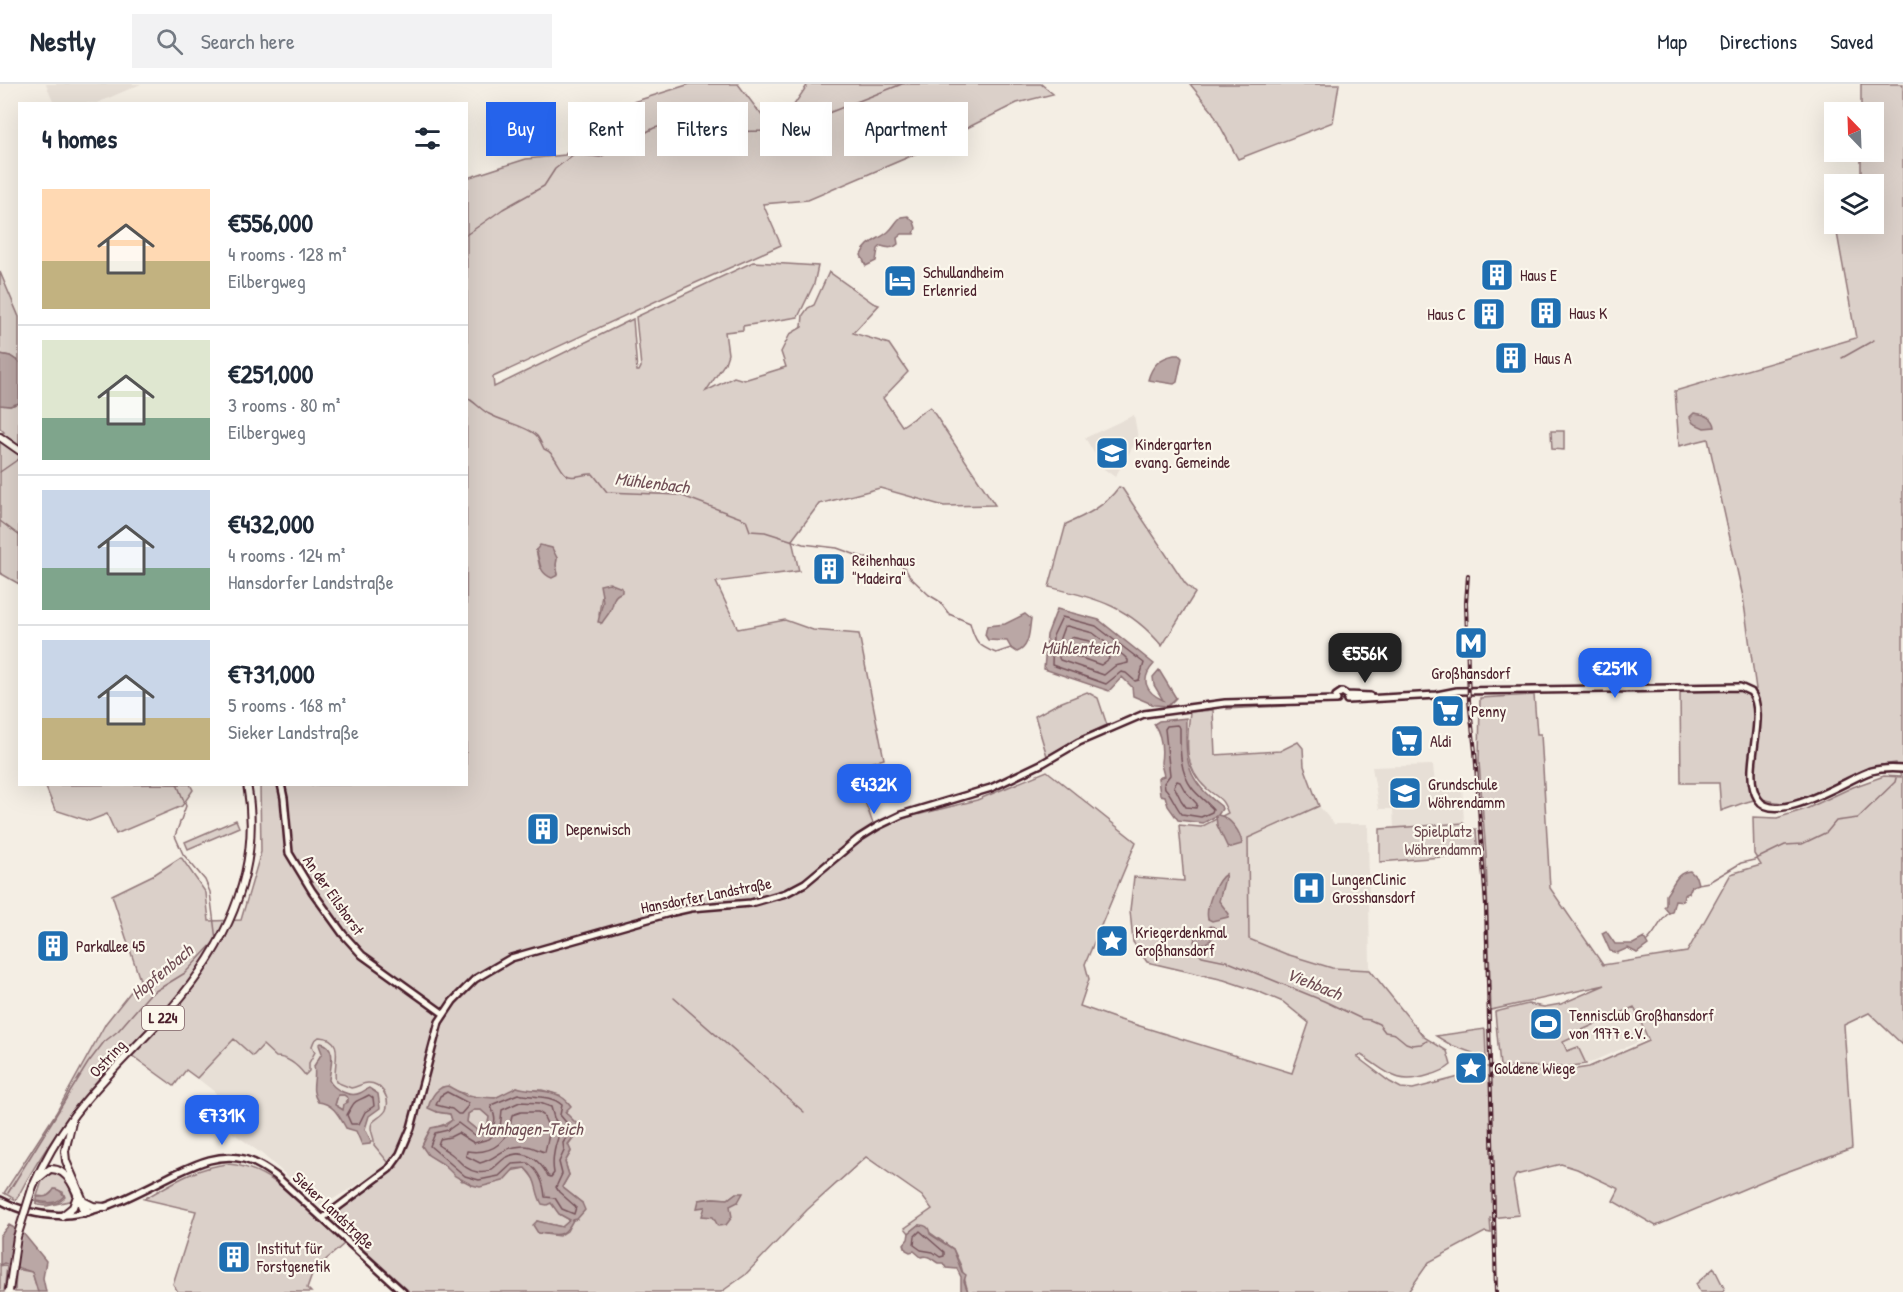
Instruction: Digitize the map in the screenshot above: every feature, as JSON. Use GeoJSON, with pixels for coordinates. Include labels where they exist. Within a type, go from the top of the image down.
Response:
{"type":"FeatureCollection","features":[{"type":"Feature","properties":{"kind":"main road"},"geometry":{"type":"LineString","coordinates":[[0,437],[18,450]]}},
{"type":"Feature","properties":{"kind":"main road"},"geometry":{"type":"LineString","coordinates":[[1347,698],[1342,692],[1337,698],[1342,703],[1347,698],[1457,691],[1740,687],[1747,689],[1753,695],[1757,711],[1753,781],[1758,800],[1766,806],[1792,806],[1804,803],[1872,771],[1885,768],[1903,769]]}},
{"type":"Feature","properties":{"kind":"main road","name":"Hansdorfer Landstraße"},"geometry":{"type":"LineString","coordinates":[[323,1218],[389,1169],[400,1155],[411,1128],[436,1031],[444,1014],[453,1001],[475,979],[511,958],[673,912],[691,908],[758,902],[786,893],[805,883],[859,838],[878,826],[909,812],[971,796],[991,788],[1043,763],[1079,742],[1144,714],[1225,703],[1337,698]]}},
{"type":"Feature","properties":{"kind":"main road","name":"Ostring"},"geometry":{"type":"LineString","coordinates":[[9,1292],[16,1237],[44,1161],[74,1116],[175,1004],[199,974],[221,940],[238,902],[248,865],[251,829],[247,786]]}},
{"type":"Feature","properties":{"kind":"main road","name":"An der Eilshorst"},"geometry":{"type":"LineString","coordinates":[[281,786],[290,853],[312,891],[343,934],[362,955],[444,1014]]}},
{"type":"Feature","properties":{"kind":"main road"},"geometry":{"type":"LineString","coordinates":[[74,1116],[67,1140],[66,1161],[85,1202],[86,1213]]}},
{"type":"Feature","properties":{"kind":"main road","name":"Sieker Landstraße"},"geometry":{"type":"LineString","coordinates":[[0,1200],[25,1212],[48,1216],[86,1213],[106,1207],[202,1162],[232,1157],[246,1159],[268,1170],[404,1292]]}},
{"type":"Feature","properties":{"kind":"main road"},"geometry":{"type":"LineString","coordinates":[[33,1186],[45,1171],[56,1169],[67,1175],[86,1213]]}},
{"type":"Feature","properties":{"kind":"main road"},"geometry":{"type":"LineString","coordinates":[[62,1216],[73,1207],[76,1195]]}},
{"type":"Feature","properties":{"kind":"main road"},"geometry":{"type":"LineString","coordinates":[[85,1202],[106,1207]]}},
{"type":"Feature","properties":{"kind":"shaded area"},"geometry":{"type":"Polygon","coordinates":[[[46,84],[141,84],[99,102],[53,102],[46,84]]]}},
{"type":"Feature","properties":{"kind":"shaded area","name":"Kindergarten evang. Gemeinde"},"geometry":{"type":"Polygon","coordinates":[[[1134,415],[1138,438],[1115,477],[1104,469],[1085,438],[1134,415]]]}},
{"type":"Feature","properties":{"kind":"shaded area","name":"Grundschule Wöhrendamm"},"geometry":{"type":"Polygon","coordinates":[[[1433,765],[1435,785],[1462,785],[1464,823],[1394,828],[1393,809],[1379,809],[1372,767],[1433,765]]]}},
{"type":"Feature","properties":{"kind":"shaded area","name":"LungenClinic Grosshansdorf"},"geometry":{"type":"Polygon","coordinates":[[[1319,806],[1334,824],[1368,824],[1370,970],[1332,968],[1286,954],[1249,939],[1248,838],[1319,806]]]}},
{"type":"Feature","properties":{"kind":"shaded area"},"geometry":{"type":"Polygon","coordinates":[[[1635,1007],[1648,1038],[1586,1064],[1578,1047],[1567,1051],[1563,1042],[1574,1037],[1573,1034],[1635,1007]]]}},
{"type":"Feature","properties":{"kind":"shaded area"},"geometry":{"type":"Polygon","coordinates":[[[319,1037],[333,1042],[338,1063],[334,1077],[358,1087],[365,1083],[381,1087],[386,1094],[387,1102],[386,1110],[373,1122],[371,1131],[375,1140],[374,1145],[388,1162],[376,1173],[322,1206],[262,1154],[203,1111],[216,1093],[197,1078],[234,1039],[263,1045],[276,1057],[298,1065],[305,1075],[309,1071],[309,1063],[315,1052],[312,1046],[319,1037]]]}},
{"type":"Feature","properties":{"kind":"green space"},"geometry":{"type":"Polygon","coordinates":[[[690,84],[738,84],[760,113],[760,156],[832,156],[832,102],[796,102],[808,84],[1041,84],[1053,94],[1017,103],[968,128],[968,102],[844,102],[844,156],[911,156],[808,200],[763,204],[781,245],[493,377],[494,387],[633,319],[637,371],[639,371],[641,367],[636,317],[753,262],[818,266],[814,284],[798,317],[743,326],[743,330],[725,332],[728,354],[725,363],[706,391],[734,377],[744,380],[786,367],[781,352],[790,334],[802,327],[803,315],[808,308],[814,305],[829,272],[879,305],[853,333],[889,344],[908,372],[883,398],[902,426],[930,407],[995,505],[944,506],[880,488],[819,504],[792,540],[799,571],[716,582],[738,629],[785,620],[813,630],[859,634],[884,759],[853,768],[877,830],[905,818],[977,800],[1047,771],[1136,842],[1085,964],[1089,979],[1080,1006],[1292,1073],[1309,1023],[1283,1002],[1257,991],[1224,980],[1147,962],[1133,942],[1130,910],[1134,877],[1184,881],[1179,825],[1201,827],[1228,813],[1222,801],[1199,781],[1193,772],[1187,743],[1190,712],[1213,710],[1215,755],[1280,751],[1298,742],[1303,748],[1304,766],[1319,806],[1248,838],[1249,939],[1286,954],[1332,968],[1370,970],[1424,1037],[1447,1051],[1451,1065],[1436,1073],[1409,1079],[1393,1076],[1361,1055],[1357,1057],[1390,1082],[1401,1088],[1413,1089],[1459,1077],[1476,1066],[1536,1071],[1589,1067],[1649,1041],[1634,1007],[1573,1034],[1574,1037],[1563,1042],[1567,1051],[1578,1047],[1586,1064],[1565,1067],[1500,1066],[1495,1012],[1528,1004],[1544,1007],[1561,1004],[1605,985],[1491,1010],[1486,855],[1479,762],[1480,698],[1534,695],[1537,734],[1541,734],[1550,888],[1603,965],[1687,952],[1731,874],[1761,865],[1754,854],[1753,817],[1777,818],[1806,809],[1853,787],[1884,776],[1901,777],[1896,763],[1883,765],[1870,768],[1791,802],[1757,799],[1721,811],[1719,783],[1681,783],[1680,691],[1756,689],[1743,597],[1708,439],[1679,446],[1675,391],[1856,338],[1837,234],[1884,234],[1884,174],[1861,174],[1861,162],[1884,162],[1884,102],[1861,102],[1861,84],[1903,84],[1903,1045],[1869,1013],[1844,1025],[1852,1148],[1770,1178],[1656,1226],[1613,1201],[1619,1189],[1577,1169],[1561,1164],[1516,1175],[1513,1181],[1519,1215],[1490,1218],[1491,1233],[1485,1232],[1429,1262],[1408,1292],[968,1292],[961,1266],[953,1249],[919,1225],[909,1233],[905,1228],[932,1209],[922,1196],[866,1157],[807,1210],[745,1275],[721,1292],[410,1292],[334,1220],[334,1215],[397,1167],[388,1162],[374,1145],[371,1129],[372,1123],[386,1110],[387,1101],[384,1092],[373,1084],[366,1083],[351,1088],[336,1082],[336,1048],[328,1039],[319,1037],[314,1041],[312,1046],[315,1052],[309,1063],[309,1071],[305,1075],[293,1063],[276,1057],[263,1045],[253,1056],[234,1039],[197,1078],[186,1070],[174,1086],[124,1050],[65,1121],[39,1159],[16,1200],[4,1193],[56,1113],[106,1023],[140,980],[112,895],[155,874],[181,857],[206,893],[209,921],[241,920],[261,852],[260,786],[468,786],[468,178],[526,159],[565,155],[568,151],[568,156],[645,156],[645,102],[633,102],[690,84]],[[536,550],[540,568],[558,574],[557,558],[536,550]],[[602,594],[599,614],[601,623],[616,595],[602,594]],[[442,1087],[431,1099],[437,1112],[450,1114],[452,1120],[431,1130],[422,1146],[429,1155],[462,1181],[525,1168],[539,1190],[559,1214],[570,1220],[562,1227],[537,1221],[538,1233],[559,1236],[567,1231],[582,1203],[562,1187],[569,1175],[565,1162],[571,1152],[568,1145],[575,1135],[560,1095],[517,1087],[497,1097],[479,1098],[442,1087]],[[736,1193],[728,1199],[699,1200],[705,1207],[730,1206],[736,1193]]]}},
{"type":"Feature","properties":{"kind":"green space"},"geometry":{"type":"Polygon","coordinates":[[[1190,84],[1339,84],[1333,122],[1238,159],[1212,111],[1190,84]]]}},
{"type":"Feature","properties":{"kind":"green space"},"geometry":{"type":"Polygon","coordinates":[[[0,272],[18,315],[18,361],[10,356],[0,354],[0,272]]]}},
{"type":"Feature","properties":{"kind":"green space"},"geometry":{"type":"Polygon","coordinates":[[[18,403],[18,583],[0,573],[0,433],[4,432],[0,428],[0,405],[10,406],[18,403]]]}},
{"type":"Feature","properties":{"kind":"green space"},"geometry":{"type":"Polygon","coordinates":[[[1551,431],[1564,431],[1564,450],[1552,449],[1551,431]]]}},
{"type":"Feature","properties":{"kind":"green space"},"geometry":{"type":"Polygon","coordinates":[[[1119,487],[1122,488],[1185,583],[1195,593],[1162,646],[1150,632],[1125,613],[1098,600],[1049,587],[1066,524],[1108,500],[1119,487]]]}},
{"type":"Feature","properties":{"kind":"green space"},"geometry":{"type":"Polygon","coordinates":[[[1087,692],[1098,698],[1107,725],[1047,756],[1035,716],[1087,692]]]}},
{"type":"Feature","properties":{"kind":"green space"},"geometry":{"type":"Polygon","coordinates":[[[1284,703],[1285,706],[1227,709],[1229,705],[1284,703]]]}},
{"type":"Feature","properties":{"kind":"green space"},"geometry":{"type":"Polygon","coordinates":[[[45,786],[191,786],[193,790],[182,806],[116,834],[107,814],[89,821],[55,810],[45,786]]]}},
{"type":"Feature","properties":{"kind":"green space"},"geometry":{"type":"Polygon","coordinates":[[[236,820],[239,827],[188,849],[185,842],[236,820]]]}},
{"type":"Feature","properties":{"kind":"green space","name":"Spielplatz Wöhrendamm"},"geometry":{"type":"Polygon","coordinates":[[[1464,823],[1465,830],[1476,829],[1478,854],[1380,862],[1380,829],[1464,823]]]}},
{"type":"Feature","properties":{"kind":"green space"},"geometry":{"type":"Polygon","coordinates":[[[1485,1029],[1486,1058],[1451,1045],[1436,1036],[1485,1029]]]}},
{"type":"Feature","properties":{"kind":"green space"},"geometry":{"type":"Polygon","coordinates":[[[338,1095],[348,1098],[343,1110],[335,1105],[338,1095]]]}},
{"type":"Feature","properties":{"kind":"green space"},"geometry":{"type":"Polygon","coordinates":[[[474,1110],[481,1110],[489,1117],[488,1124],[477,1130],[467,1122],[468,1114],[474,1110]]]}},
{"type":"Feature","properties":{"kind":"green space"},"geometry":{"type":"Polygon","coordinates":[[[228,1164],[245,1167],[276,1183],[291,1194],[344,1244],[313,1271],[307,1288],[311,1292],[178,1292],[173,1284],[196,1211],[144,1199],[194,1172],[228,1164]]]}},
{"type":"Feature","properties":{"kind":"green space"},"geometry":{"type":"Polygon","coordinates":[[[54,1172],[65,1179],[74,1200],[47,1206],[38,1205],[35,1201],[51,1204],[65,1197],[63,1192],[55,1189],[46,1197],[37,1196],[43,1178],[54,1172]]]}},
{"type":"Feature","properties":{"kind":"green space"},"geometry":{"type":"Polygon","coordinates":[[[0,1266],[7,1266],[4,1292],[0,1292],[0,1266]]]}},
{"type":"Feature","properties":{"kind":"green space"},"geometry":{"type":"Polygon","coordinates":[[[1714,1268],[1725,1290],[1700,1292],[1696,1284],[1714,1268]]]}},
{"type":"Feature","properties":{"kind":"green space"},"geometry":{"type":"Polygon","coordinates":[[[16,1269],[32,1272],[38,1292],[15,1292],[16,1269]]]}},
{"type":"Feature","properties":{"kind":"water"},"geometry":{"type":"Polygon","coordinates":[[[908,216],[916,228],[914,234],[902,234],[897,238],[898,244],[894,247],[881,246],[878,249],[876,261],[866,266],[861,255],[866,247],[888,232],[901,217],[908,216]]]}},
{"type":"Feature","properties":{"kind":"water"},"geometry":{"type":"Polygon","coordinates":[[[0,354],[10,356],[18,361],[18,403],[10,406],[0,405],[0,354]]]}},
{"type":"Feature","properties":{"kind":"water"},"geometry":{"type":"Polygon","coordinates":[[[1174,355],[1182,358],[1177,382],[1174,384],[1148,380],[1157,363],[1174,355]]]}},
{"type":"Feature","properties":{"kind":"water"},"geometry":{"type":"Polygon","coordinates":[[[1694,413],[1708,417],[1713,421],[1715,427],[1704,428],[1693,423],[1690,417],[1694,413]]]}},
{"type":"Feature","properties":{"kind":"water"},"geometry":{"type":"Polygon","coordinates":[[[540,545],[552,548],[557,558],[558,575],[552,578],[544,573],[541,567],[536,550],[540,545]]]}},
{"type":"Feature","properties":{"kind":"water"},"geometry":{"type":"Polygon","coordinates":[[[609,583],[622,588],[622,592],[615,597],[602,623],[598,622],[603,601],[600,585],[609,583]]]}},
{"type":"Feature","properties":{"kind":"water","name":"Mühlenteich"},"geometry":{"type":"Polygon","coordinates":[[[1057,609],[1099,620],[1154,664],[1146,680],[1146,685],[1152,693],[1163,700],[1154,685],[1153,677],[1159,670],[1176,698],[1168,706],[1154,705],[1133,696],[1132,687],[1122,677],[1109,691],[1044,669],[1047,635],[1057,609]]]}},
{"type":"Feature","properties":{"kind":"water"},"geometry":{"type":"Polygon","coordinates":[[[1025,614],[1031,619],[1028,638],[1021,650],[1017,652],[1007,641],[988,640],[985,635],[987,626],[1005,624],[1025,614]]]}},
{"type":"Feature","properties":{"kind":"water"},"geometry":{"type":"Polygon","coordinates":[[[1186,718],[1187,757],[1194,777],[1200,787],[1221,806],[1222,809],[1218,815],[1227,819],[1234,826],[1240,835],[1242,844],[1228,848],[1217,825],[1216,816],[1203,823],[1178,820],[1168,806],[1165,796],[1160,795],[1158,778],[1164,776],[1161,764],[1162,747],[1154,724],[1159,721],[1186,718]]]}},
{"type":"Feature","properties":{"kind":"water"},"geometry":{"type":"Polygon","coordinates":[[[1690,871],[1696,877],[1698,884],[1692,886],[1689,893],[1684,895],[1683,901],[1675,900],[1672,912],[1669,913],[1664,907],[1666,895],[1681,874],[1690,871]]]}},
{"type":"Feature","properties":{"kind":"water"},"geometry":{"type":"Polygon","coordinates":[[[1226,874],[1219,901],[1229,914],[1228,917],[1212,921],[1208,919],[1210,901],[1215,888],[1226,874]]]}},
{"type":"Feature","properties":{"kind":"water"},"geometry":{"type":"Polygon","coordinates":[[[1211,926],[1216,928],[1211,940],[1204,944],[1194,942],[1196,934],[1211,926]]]}},
{"type":"Feature","properties":{"kind":"water"},"geometry":{"type":"Polygon","coordinates":[[[1606,931],[1615,944],[1633,944],[1644,938],[1648,945],[1637,953],[1628,948],[1617,953],[1610,951],[1602,933],[1606,931]]]}},
{"type":"Feature","properties":{"kind":"water"},"geometry":{"type":"Polygon","coordinates":[[[321,1043],[330,1048],[329,1080],[334,1087],[352,1094],[369,1088],[378,1094],[380,1108],[369,1116],[365,1129],[371,1141],[370,1144],[362,1145],[356,1131],[346,1128],[335,1111],[328,1105],[318,1102],[315,1097],[314,1066],[322,1053],[319,1045],[321,1043]],[[338,1095],[335,1105],[343,1110],[344,1104],[348,1102],[348,1098],[338,1095]]]}},
{"type":"Feature","properties":{"kind":"water","name":"Manhagen-Teich"},"geometry":{"type":"Polygon","coordinates":[[[448,1086],[466,1096],[495,1098],[517,1087],[553,1093],[566,1100],[571,1106],[565,1112],[576,1123],[575,1135],[568,1144],[571,1151],[565,1162],[569,1175],[562,1187],[582,1203],[585,1210],[573,1220],[566,1231],[555,1235],[538,1233],[533,1225],[537,1221],[562,1227],[570,1220],[559,1214],[551,1203],[542,1204],[534,1181],[525,1168],[514,1169],[503,1181],[480,1187],[455,1176],[443,1164],[428,1155],[422,1146],[431,1128],[446,1125],[452,1120],[450,1114],[428,1108],[435,1093],[440,1088],[448,1086]],[[474,1110],[468,1114],[467,1122],[477,1130],[488,1124],[489,1117],[481,1110],[474,1110]]]}},
{"type":"Feature","properties":{"kind":"water"},"geometry":{"type":"Polygon","coordinates":[[[54,1189],[60,1191],[64,1196],[55,1202],[37,1201],[37,1197],[47,1196],[54,1189]]]}},
{"type":"Feature","properties":{"kind":"water"},"geometry":{"type":"Polygon","coordinates":[[[736,1193],[743,1193],[738,1202],[730,1206],[732,1217],[726,1225],[718,1226],[713,1217],[702,1216],[705,1207],[697,1208],[699,1200],[728,1199],[736,1193]]]}},
{"type":"Feature","properties":{"kind":"water"},"geometry":{"type":"Polygon","coordinates":[[[9,1225],[23,1233],[46,1261],[43,1278],[46,1292],[38,1292],[32,1272],[4,1263],[0,1265],[0,1236],[9,1225]]]}},
{"type":"Feature","properties":{"kind":"water"},"geometry":{"type":"Polygon","coordinates":[[[919,1225],[927,1227],[930,1234],[953,1249],[962,1272],[966,1275],[964,1281],[968,1292],[961,1292],[961,1277],[957,1269],[946,1268],[943,1263],[906,1250],[904,1244],[909,1233],[919,1225]]]}},
{"type":"Feature","properties":{"kind":"pier"},"geometry":{"type":"Polygon","coordinates":[[[15,1225],[24,1230],[16,1272],[7,1268],[15,1225]]]}},
{"type":"Feature","properties":{"kind":"waterway"},"geometry":{"type":"LineString","coordinates":[[468,234],[503,209],[544,186],[555,169],[574,154],[600,157],[654,128],[667,125],[703,132],[770,131],[803,123],[902,84]]}},
{"type":"Feature","properties":{"kind":"waterway"},"geometry":{"type":"LineString","coordinates":[[1842,358],[1874,340]]}},
{"type":"Feature","properties":{"kind":"waterway","name":"Mühlenbach"},"geometry":{"type":"LineString","coordinates":[[468,398],[489,414],[533,433],[563,472],[569,476],[593,474],[607,492],[680,495],[746,520],[750,531],[765,532],[803,544],[837,548],[882,561],[894,561],[905,568],[910,577],[939,601],[949,614],[970,623],[976,639],[985,648],[996,653],[1011,648]]}},
{"type":"Feature","properties":{"kind":"waterway"},"geometry":{"type":"LineString","coordinates":[[0,472],[18,459]]}},
{"type":"Feature","properties":{"kind":"waterway","name":"Hopfenbach"},"geometry":{"type":"LineString","coordinates":[[0,521],[18,534]]}},
{"type":"Feature","properties":{"kind":"waterway"},"geometry":{"type":"LineString","coordinates":[[1698,884],[1709,882],[1741,863],[1754,860],[1785,845],[1802,844],[1827,832],[1836,821],[1858,818],[1895,782],[1896,778]]}},
{"type":"Feature","properties":{"kind":"waterway","name":"Hopfenbach"},"geometry":{"type":"LineString","coordinates":[[8,1193],[88,1063],[104,1042],[118,1031],[149,995],[185,973],[216,940],[210,892],[205,880],[183,854],[175,836],[186,806],[178,786]]}},
{"type":"Feature","properties":{"kind":"waterway"},"geometry":{"type":"LineString","coordinates":[[1647,941],[1669,913]]}},
{"type":"Feature","properties":{"kind":"waterway","name":"Viehbach"},"geometry":{"type":"LineString","coordinates":[[1204,944],[1198,953],[1202,956],[1226,961],[1362,1019],[1370,1020],[1379,1024],[1385,1032],[1395,1034],[1406,1043],[1412,1045],[1427,1041]]}},
{"type":"Feature","properties":{"kind":"waterway"},"geometry":{"type":"LineString","coordinates":[[674,998],[774,1086]]}},
{"type":"Feature","properties":{"kind":"waterway"},"geometry":{"type":"LineString","coordinates":[[775,1087],[804,1112]]}},
{"type":"Feature","properties":{"kind":"railway"},"geometry":{"type":"LineString","coordinates":[[1468,575],[1466,603],[1469,701],[1475,751],[1486,906],[1496,1292]]}},
{"type":"Feature","properties":{"kind":"place","name":"Haus E"},"geometry":{"type":"Point","coordinates":[1497,275]}},
{"type":"Feature","properties":{"kind":"place","name":"Schullandheim Erlenried"},"geometry":{"type":"Point","coordinates":[900,281]}},
{"type":"Feature","properties":{"kind":"place","name":"Haus K"},"geometry":{"type":"Point","coordinates":[1546,313]}},
{"type":"Feature","properties":{"kind":"place","name":"Haus C"},"geometry":{"type":"Point","coordinates":[1489,314]}},
{"type":"Feature","properties":{"kind":"place","name":"Haus A"},"geometry":{"type":"Point","coordinates":[1511,358]}},
{"type":"Feature","properties":{"kind":"place","name":"Kindergarten evang. Gemeinde"},"geometry":{"type":"Point","coordinates":[1112,453]}},
{"type":"Feature","properties":{"kind":"place","name":"Reihenhaus \"Madeira\""},"geometry":{"type":"Point","coordinates":[829,569]}},
{"type":"Feature","properties":{"kind":"place","name":"Großhansdorf"},"geometry":{"type":"Point","coordinates":[1471,643]}},
{"type":"Feature","properties":{"kind":"place","name":"Penny"},"geometry":{"type":"Point","coordinates":[1448,711]}},
{"type":"Feature","properties":{"kind":"place","name":"Aldi"},"geometry":{"type":"Point","coordinates":[1407,741]}},
{"type":"Feature","properties":{"kind":"place","name":"Grundschule Wöhrendamm"},"geometry":{"type":"Point","coordinates":[1405,793]}},
{"type":"Feature","properties":{"kind":"place","name":"Depenwisch"},"geometry":{"type":"Point","coordinates":[543,829]}},
{"type":"Feature","properties":{"kind":"place","name":"LungenClinic Grosshansdorf"},"geometry":{"type":"Point","coordinates":[1309,888]}},
{"type":"Feature","properties":{"kind":"place","name":"Kriegerdenkmal Großhansdorf"},"geometry":{"type":"Point","coordinates":[1112,941]}},
{"type":"Feature","properties":{"kind":"place","name":"Parkallee 45"},"geometry":{"type":"Point","coordinates":[53,946]}},
{"type":"Feature","properties":{"kind":"place","name":"Tennisclub Großhansdorf von 1977 e.V."},"geometry":{"type":"Point","coordinates":[1546,1024]}},
{"type":"Feature","properties":{"kind":"place","name":"Goldene Wiege"},"geometry":{"type":"Point","coordinates":[1471,1068]}},
{"type":"Feature","properties":{"kind":"place","name":"Institut für Forstgenetik"},"geometry":{"type":"Point","coordinates":[234,1257]}}]}
